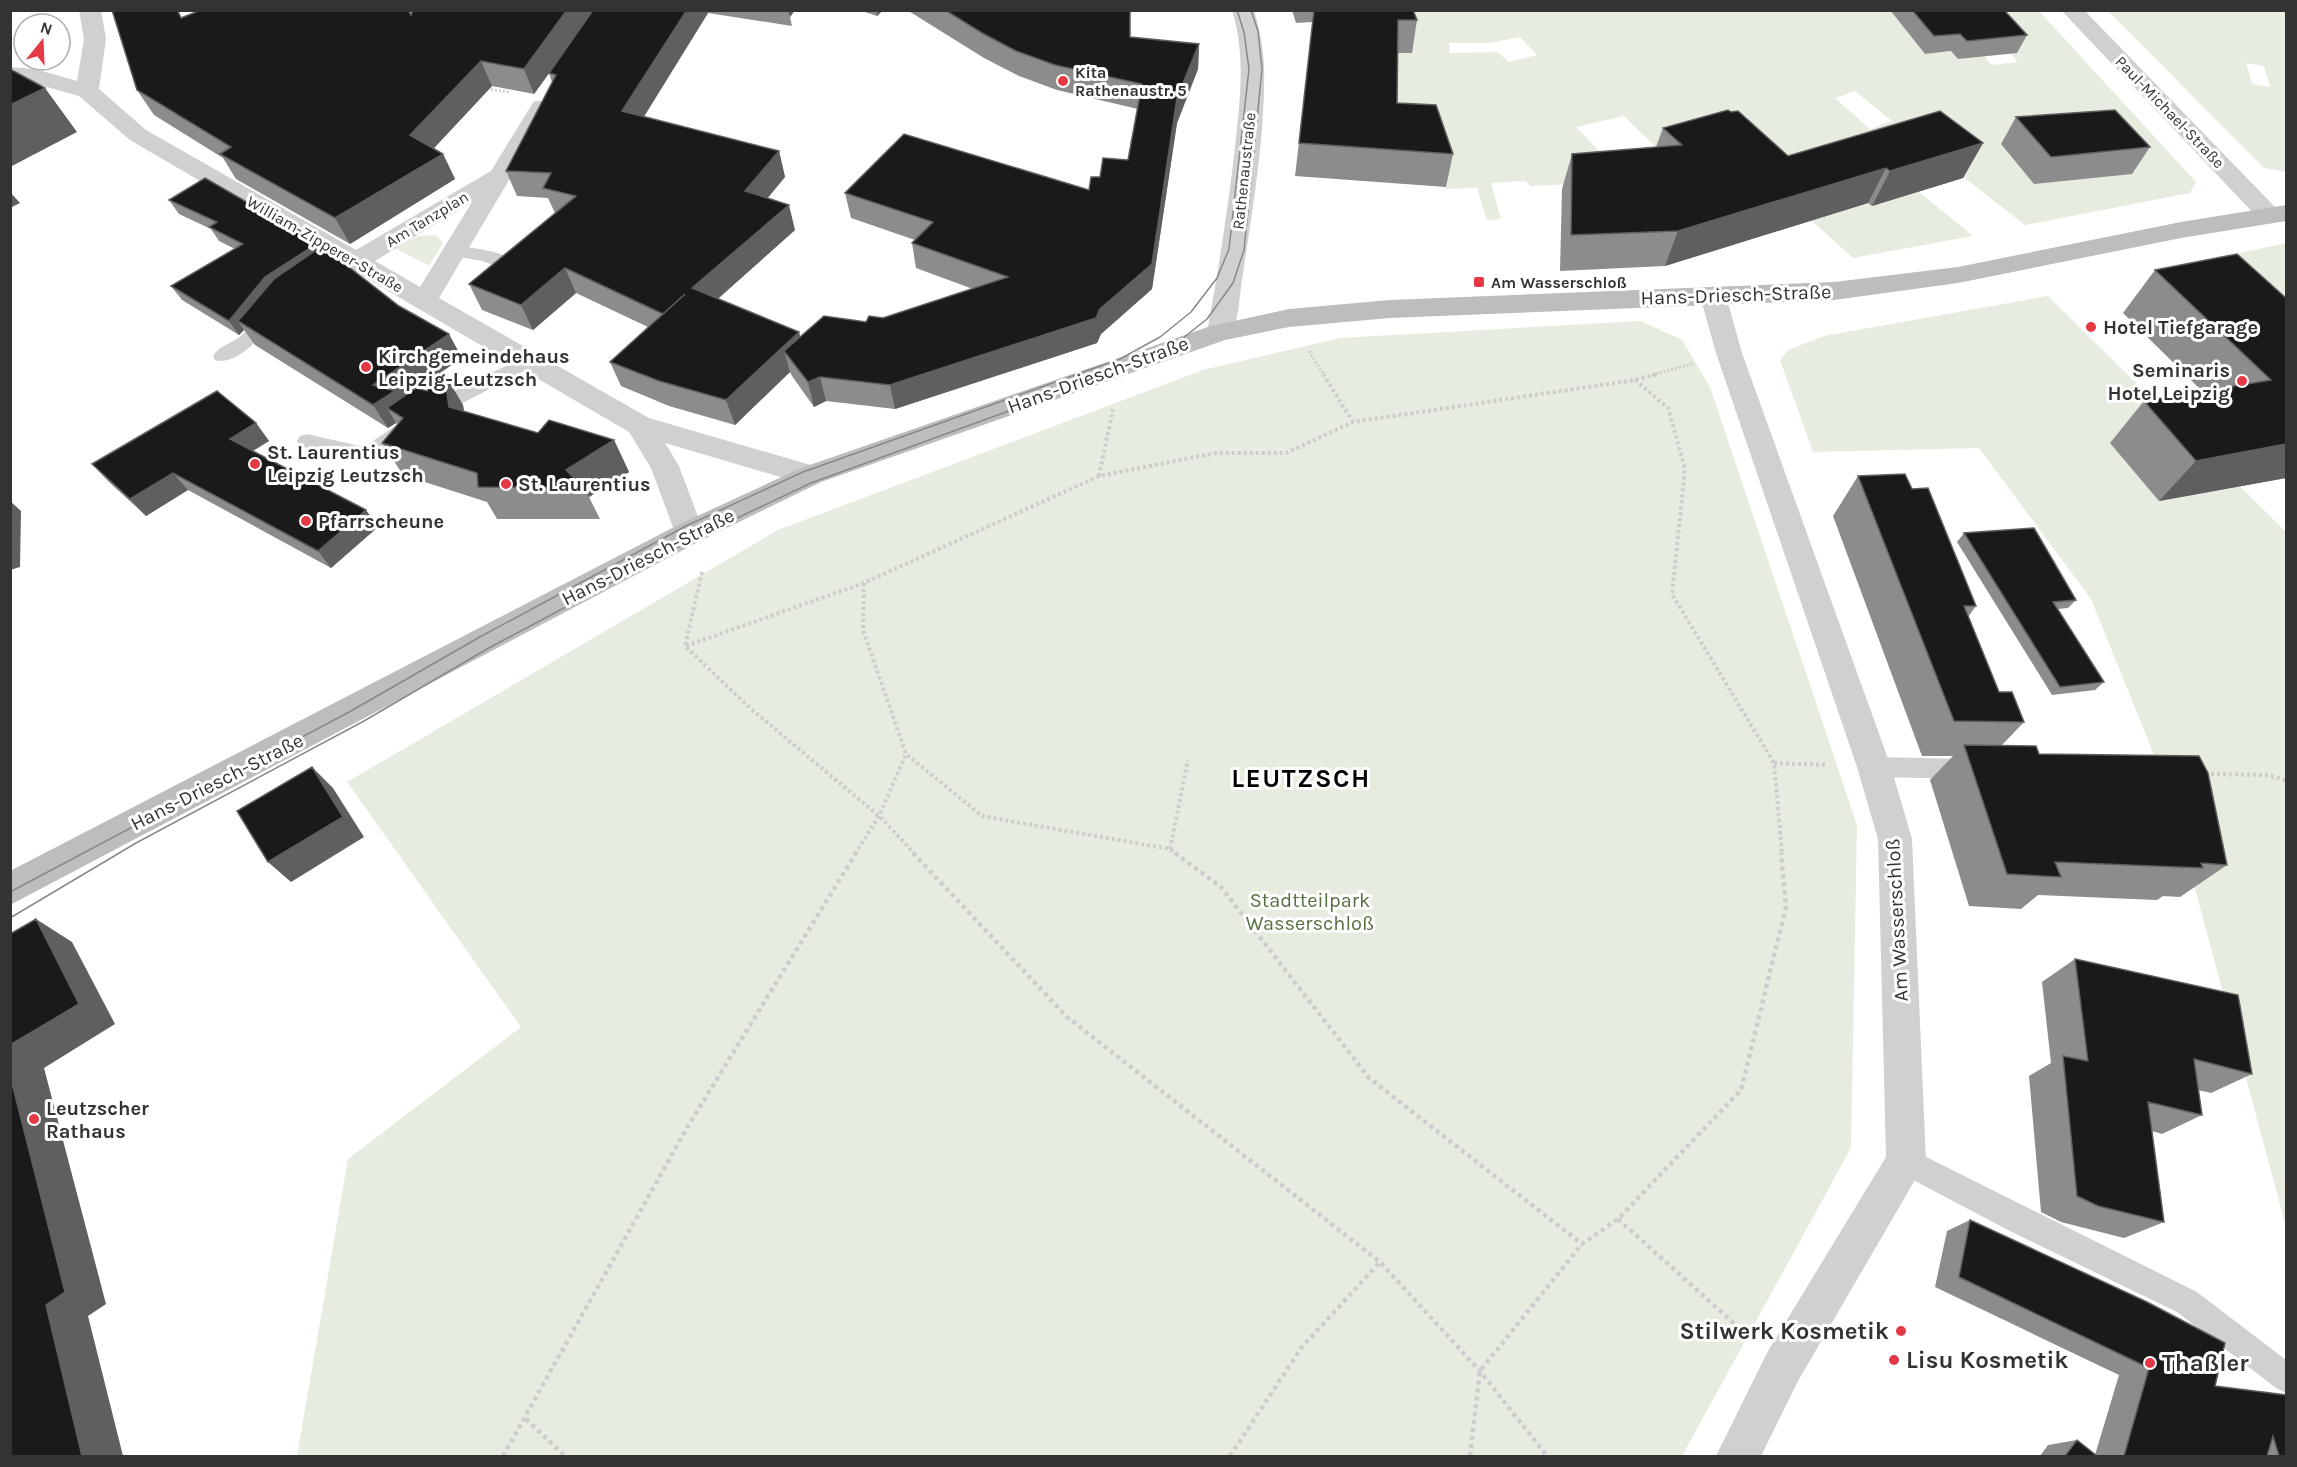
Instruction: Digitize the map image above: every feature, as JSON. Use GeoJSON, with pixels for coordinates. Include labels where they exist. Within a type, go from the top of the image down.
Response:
{"type":"FeatureCollection","features":[{"type":"Feature","properties":{"kind":"main road","name":"Hans-Driesch-Straße"},"geometry":{"type":"LineString","coordinates":[[10,889],[482,644],[689,533],[812,475],[1123,364],[1220,332],[1289,318],[1390,309],[1834,291],[1958,275],[2277,214]]}},
{"type":"Feature","properties":{"kind":"street"},"geometry":{"type":"LineString","coordinates":[[87,91],[95,39],[90,10]]}},
{"type":"Feature","properties":{"kind":"street","name":"Rathenaustraße"},"geometry":{"type":"LineString","coordinates":[[1220,332],[1234,256],[1255,69],[1251,32],[1243,10]]}},
{"type":"Feature","properties":{"kind":"street","name":"Paul-Michael-Straße"},"geometry":{"type":"LineString","coordinates":[[2071,10],[2277,214]]}},
{"type":"Feature","properties":{"kind":"street","name":"William-Zipperer-Straße"},"geometry":{"type":"LineString","coordinates":[[10,74],[35,76],[87,91],[138,135],[342,260],[424,302],[639,425],[812,475]]}},
{"type":"Feature","properties":{"kind":"street","name":"Am Tanzplan"},"geometry":{"type":"LineString","coordinates":[[424,302],[498,176],[528,133],[549,94]]}},
{"type":"Feature","properties":{"kind":"street","name":"Am Tanzplan"},"geometry":{"type":"LineString","coordinates":[[342,260],[498,176]]}},
{"type":"Feature","properties":{"kind":"street","name":"Am Wasserschloß"},"geometry":{"type":"LineString","coordinates":[[1713,296],[1729,353],[1874,767],[1895,839],[1906,1161]]}},
{"type":"Feature","properties":{"kind":"street","name":"William-Zipperer-Straße"},"geometry":{"type":"LineString","coordinates":[[639,425],[665,466],[689,533]]}},
{"type":"Feature","properties":{"kind":"street"},"geometry":{"type":"LineString","coordinates":[[1738,1456],[1783,1366],[1906,1161]]}},
{"type":"Feature","properties":{"kind":"lane"},"geometry":{"type":"LineString","coordinates":[[454,251],[485,256],[508,264]]}},
{"type":"Feature","properties":{"kind":"lane"},"geometry":{"type":"LineString","coordinates":[[222,356],[248,340],[282,297]]}},
{"type":"Feature","properties":{"kind":"lane"},"geometry":{"type":"LineString","coordinates":[[307,441],[367,455],[438,407],[528,361]]}},
{"type":"Feature","properties":{"kind":"lane"},"geometry":{"type":"LineString","coordinates":[[1874,767],[1989,769]]}},
{"type":"Feature","properties":{"kind":"lane"},"geometry":{"type":"LineString","coordinates":[[1906,1161],[2020,1221],[2187,1302],[2286,1378]]}},
{"type":"Feature","properties":{"kind":"path"},"geometry":{"type":"LineString","coordinates":[[477,87],[549,94]]}},
{"type":"Feature","properties":{"kind":"path"},"geometry":{"type":"LineString","coordinates":[[1289,318],[1353,422]]}},
{"type":"Feature","properties":{"kind":"path"},"geometry":{"type":"LineString","coordinates":[[685,646],[864,583],[1099,476],[1216,453],[1286,453],[1353,422],[1635,380],[1729,353]]}},
{"type":"Feature","properties":{"kind":"path"},"geometry":{"type":"LineString","coordinates":[[1099,476],[1123,364]]}},
{"type":"Feature","properties":{"kind":"path"},"geometry":{"type":"LineString","coordinates":[[1470,1456],[1480,1371],[1582,1244],[1618,1219],[1741,1090],[1786,907],[1774,763],[1672,594],[1685,469],[1668,408],[1635,380]]}},
{"type":"Feature","properties":{"kind":"path"},"geometry":{"type":"LineString","coordinates":[[685,646],[707,552],[689,533]]}},
{"type":"Feature","properties":{"kind":"path"},"geometry":{"type":"LineString","coordinates":[[864,583],[863,630],[906,754],[982,816],[1170,849],[1221,887],[1369,1078],[1582,1244]]}},
{"type":"Feature","properties":{"kind":"path"},"geometry":{"type":"LineString","coordinates":[[685,646],[750,708],[879,816],[1067,1017],[1380,1262],[1480,1371],[1546,1456]]}},
{"type":"Feature","properties":{"kind":"path"},"geometry":{"type":"LineString","coordinates":[[503,1456],[526,1419],[688,1126],[879,816],[906,754]]}},
{"type":"Feature","properties":{"kind":"path"},"geometry":{"type":"LineString","coordinates":[[1170,849],[1188,760]]}},
{"type":"Feature","properties":{"kind":"path"},"geometry":{"type":"LineString","coordinates":[[1774,763],[1874,767]]}},
{"type":"Feature","properties":{"kind":"path"},"geometry":{"type":"LineString","coordinates":[[2197,774],[2266,775],[2286,780]]}},
{"type":"Feature","properties":{"kind":"path"},"geometry":{"type":"LineString","coordinates":[[1618,1219],[1783,1366]]}},
{"type":"Feature","properties":{"kind":"path"},"geometry":{"type":"LineString","coordinates":[[1230,1456],[1302,1347],[1380,1262]]}},
{"type":"Feature","properties":{"kind":"path"},"geometry":{"type":"LineString","coordinates":[[526,1419],[565,1456]]}},
{"type":"Feature","properties":{"kind":"green space"},"geometry":{"type":"Polygon","coordinates":[[[1392,10],[2039,11],[2196,182],[2190,193],[2025,225],[1899,127],[1872,206],[1919,192],[1973,236],[1853,258],[1722,140],[1664,155],[1624,116],[1576,127],[1628,181],[1530,186],[1526,181],[1491,183],[1501,219],[1487,220],[1477,188],[1446,189],[1423,112],[1391,110],[1392,10]],[[1906,30],[1925,54],[1951,51],[1958,59],[1984,56],[1991,65],[2018,62],[2011,54],[2014,53],[1906,30]],[[1520,37],[1489,43],[1449,43],[1450,53],[1497,52],[1509,62],[1537,55],[1520,37]],[[1855,91],[1835,98],[1870,129],[1892,121],[1855,91]]]}},
{"type":"Feature","properties":{"kind":"green space"},"geometry":{"type":"Polygon","coordinates":[[[2108,11],[2286,11],[2286,172],[2264,168],[2108,11]],[[2246,63],[2252,84],[2270,87],[2264,66],[2246,63]]]}},
{"type":"Feature","properties":{"kind":"green space"},"geometry":{"type":"Polygon","coordinates":[[[436,235],[443,243],[429,266],[395,248],[419,236],[436,235]]]}},
{"type":"Feature","properties":{"kind":"green space"},"geometry":{"type":"Polygon","coordinates":[[[2286,243],[2286,301],[2236,254],[2286,243]]]}},
{"type":"Feature","properties":{"kind":"green space"},"geometry":{"type":"Polygon","coordinates":[[[2048,296],[2286,532],[2286,1227],[2169,792],[2091,599],[1979,448],[1813,452],[1780,360],[1788,350],[1824,336],[2048,296]]]}},
{"type":"Feature","properties":{"kind":"green space","name":"Stadtteilpark Wasserschloß"},"geometry":{"type":"Polygon","coordinates":[[[1641,321],[1682,340],[1710,387],[1857,825],[1851,1148],[1682,1456],[297,1456],[348,1159],[521,1027],[347,782],[778,530],[1203,370],[1340,338],[1641,321]]]}},
{"type":"Feature","properties":{"kind":"building"},"geometry":{"type":"Polygon","coordinates":[[[112,10],[177,10],[181,18],[201,10],[408,10],[411,15],[413,10],[567,10],[524,69],[481,61],[410,135],[443,154],[335,218],[220,154],[231,147],[137,90],[112,10]]]}},
{"type":"Feature","properties":{"kind":"building"},"geometry":{"type":"Polygon","coordinates":[[[593,10],[687,10],[622,111],[779,151],[745,191],[789,205],[692,288],[799,332],[726,400],[659,381],[610,362],[663,314],[565,268],[521,305],[469,284],[576,196],[543,188],[551,173],[506,171],[556,75],[549,73],[593,10]]]}},
{"type":"Feature","properties":{"kind":"building"},"geometry":{"type":"Polygon","coordinates":[[[945,10],[1130,10],[1130,37],[1199,44],[1177,98],[1152,264],[1100,309],[1096,318],[890,385],[820,377],[808,382],[784,351],[824,316],[866,322],[869,316],[883,318],[1008,277],[912,243],[933,222],[845,193],[904,134],[1089,190],[1091,177],[1100,177],[1103,158],[1128,160],[1142,84],[1055,65],[1016,51],[945,10]]]}},
{"type":"Feature","properties":{"kind":"building"},"geometry":{"type":"Polygon","coordinates":[[[1314,10],[1413,10],[1417,20],[1398,20],[1397,103],[1436,105],[1453,154],[1299,143],[1314,10]]]}},
{"type":"Feature","properties":{"kind":"building"},"geometry":{"type":"Polygon","coordinates":[[[1912,10],[2004,10],[2027,35],[1967,41],[1960,34],[1934,36],[1912,10]]]}},
{"type":"Feature","properties":{"kind":"building"},"geometry":{"type":"Polygon","coordinates":[[[10,69],[45,88],[10,105],[10,69]]]}},
{"type":"Feature","properties":{"kind":"building"},"geometry":{"type":"Polygon","coordinates":[[[1728,110],[1738,111],[1788,156],[1940,111],[1983,143],[1890,171],[1886,168],[1678,231],[1571,235],[1572,154],[1682,145],[1663,128],[1728,110]]]}},
{"type":"Feature","properties":{"kind":"building"},"geometry":{"type":"Polygon","coordinates":[[[2115,110],[2150,147],[2051,157],[2016,117],[2115,110]]]}},
{"type":"Feature","properties":{"kind":"building"},"geometry":{"type":"Polygon","coordinates":[[[205,178],[318,243],[265,277],[229,321],[171,286],[243,244],[209,227],[217,222],[169,200],[205,178]]]}},
{"type":"Feature","properties":{"kind":"building"},"geometry":{"type":"Polygon","coordinates":[[[322,246],[399,306],[449,334],[373,385],[395,391],[373,405],[238,321],[274,279],[322,246]]]}},
{"type":"Feature","properties":{"kind":"building"},"geometry":{"type":"Polygon","coordinates":[[[2237,254],[2286,298],[2286,444],[2196,461],[2144,401],[2271,380],[2155,270],[2237,254]]]}},
{"type":"Feature","properties":{"kind":"building"},"geometry":{"type":"Polygon","coordinates":[[[444,373],[449,407],[538,433],[549,420],[614,440],[566,470],[584,488],[478,487],[477,473],[382,443],[403,418],[387,408],[416,388],[427,391],[444,373]]]}},
{"type":"Feature","properties":{"kind":"building"},"geometry":{"type":"Polygon","coordinates":[[[217,391],[256,423],[230,439],[366,510],[318,551],[173,473],[130,499],[92,464],[217,391]]]}},
{"type":"Feature","properties":{"kind":"building"},"geometry":{"type":"Polygon","coordinates":[[[1905,474],[1912,489],[1928,488],[1976,606],[1964,606],[1999,692],[2012,692],[2024,722],[1954,721],[1858,476],[1905,474]]]}},
{"type":"Feature","properties":{"kind":"building"},"geometry":{"type":"Polygon","coordinates":[[[2034,528],[2076,600],[2053,602],[2104,682],[2060,687],[1964,533],[2034,528]]]}},
{"type":"Feature","properties":{"kind":"building"},"geometry":{"type":"Polygon","coordinates":[[[1964,745],[2036,746],[2039,754],[2199,756],[2208,773],[2227,865],[2201,863],[2203,868],[2055,862],[2061,877],[2007,874],[1964,745]]]}},
{"type":"Feature","properties":{"kind":"building"},"geometry":{"type":"Polygon","coordinates":[[[312,767],[343,817],[268,862],[237,811],[312,767]]]}},
{"type":"Feature","properties":{"kind":"building"},"geometry":{"type":"Polygon","coordinates":[[[36,919],[79,1004],[10,1045],[10,934],[36,919]]]}},
{"type":"Feature","properties":{"kind":"building"},"geometry":{"type":"Polygon","coordinates":[[[2075,959],[2238,995],[2252,1074],[2194,1059],[2202,1115],[2148,1102],[2164,1222],[2098,1206],[2077,1196],[2063,1056],[2088,1061],[2075,959]]]}},
{"type":"Feature","properties":{"kind":"building"},"geometry":{"type":"Polygon","coordinates":[[[10,1075],[65,1292],[46,1305],[82,1456],[10,1456],[10,1075]]]}},
{"type":"Feature","properties":{"kind":"building"},"geometry":{"type":"Polygon","coordinates":[[[1970,1220],[2147,1302],[2225,1343],[2215,1386],[2286,1395],[2286,1456],[2279,1456],[2273,1436],[2267,1456],[2124,1456],[2149,1368],[1959,1277],[1970,1220]]]}},
{"type":"Feature","properties":{"kind":"building"},"geometry":{"type":"Polygon","coordinates":[[[2077,1440],[2097,1456],[2065,1456],[2077,1440]]]}},
{"type":"Feature","properties":{"kind":"tram line"},"geometry":{"type":"LineString","coordinates":[[10,892],[351,711],[478,638],[686,526],[803,472],[1120,359],[1160,337],[1191,312],[1217,278],[1229,249],[1249,69],[1244,32],[1237,10]]}},
{"type":"Feature","properties":{"kind":"tram line"},"geometry":{"type":"LineString","coordinates":[[10,918],[136,843],[364,721],[487,649],[691,540],[811,483],[1127,368],[1173,346],[1207,319],[1233,283],[1244,250],[1262,69],[1258,31],[1251,10]]}},
{"type":"Feature","properties":{"kind":"place","name":"Kita Rathenaustr. 5"},"geometry":{"type":"Point","coordinates":[1063,81]}},
{"type":"Feature","properties":{"kind":"place","name":"Am Wasserschloß"},"geometry":{"type":"Point","coordinates":[1479,282]}},
{"type":"Feature","properties":{"kind":"place","name":"Hotel Tiefgarage"},"geometry":{"type":"Point","coordinates":[2091,327]}},
{"type":"Feature","properties":{"kind":"place","name":"Kirchgemeindehaus Leipzig-Leutzsch"},"geometry":{"type":"Point","coordinates":[366,367]}},
{"type":"Feature","properties":{"kind":"place","name":"Seminaris Hotel Leipzig"},"geometry":{"type":"Point","coordinates":[2242,381]}},
{"type":"Feature","properties":{"kind":"place","name":"St. Laurentius Leipzig Leutzsch"},"geometry":{"type":"Point","coordinates":[255,464]}},
{"type":"Feature","properties":{"kind":"place","name":"St. Laurentius"},"geometry":{"type":"Point","coordinates":[506,484]}},
{"type":"Feature","properties":{"kind":"place","name":"Pfarrscheune"},"geometry":{"type":"Point","coordinates":[306,521]}},
{"type":"Feature","properties":{"kind":"place","name":"Leutzscher Rathaus"},"geometry":{"type":"Point","coordinates":[34,1119]}},
{"type":"Feature","properties":{"kind":"place","name":"Stilwerk Kosmetik"},"geometry":{"type":"Point","coordinates":[1901,1331]}},
{"type":"Feature","properties":{"kind":"place","name":"Lisu Kosmetik"},"geometry":{"type":"Point","coordinates":[1894,1360]}},
{"type":"Feature","properties":{"kind":"place","name":"Thaßler"},"geometry":{"type":"Point","coordinates":[2150,1363]}},
{"type":"Feature","properties":{"kind":"district","name":"LEUTZSCH"},"geometry":{"type":"Point","coordinates":[1301,778]}}]}
